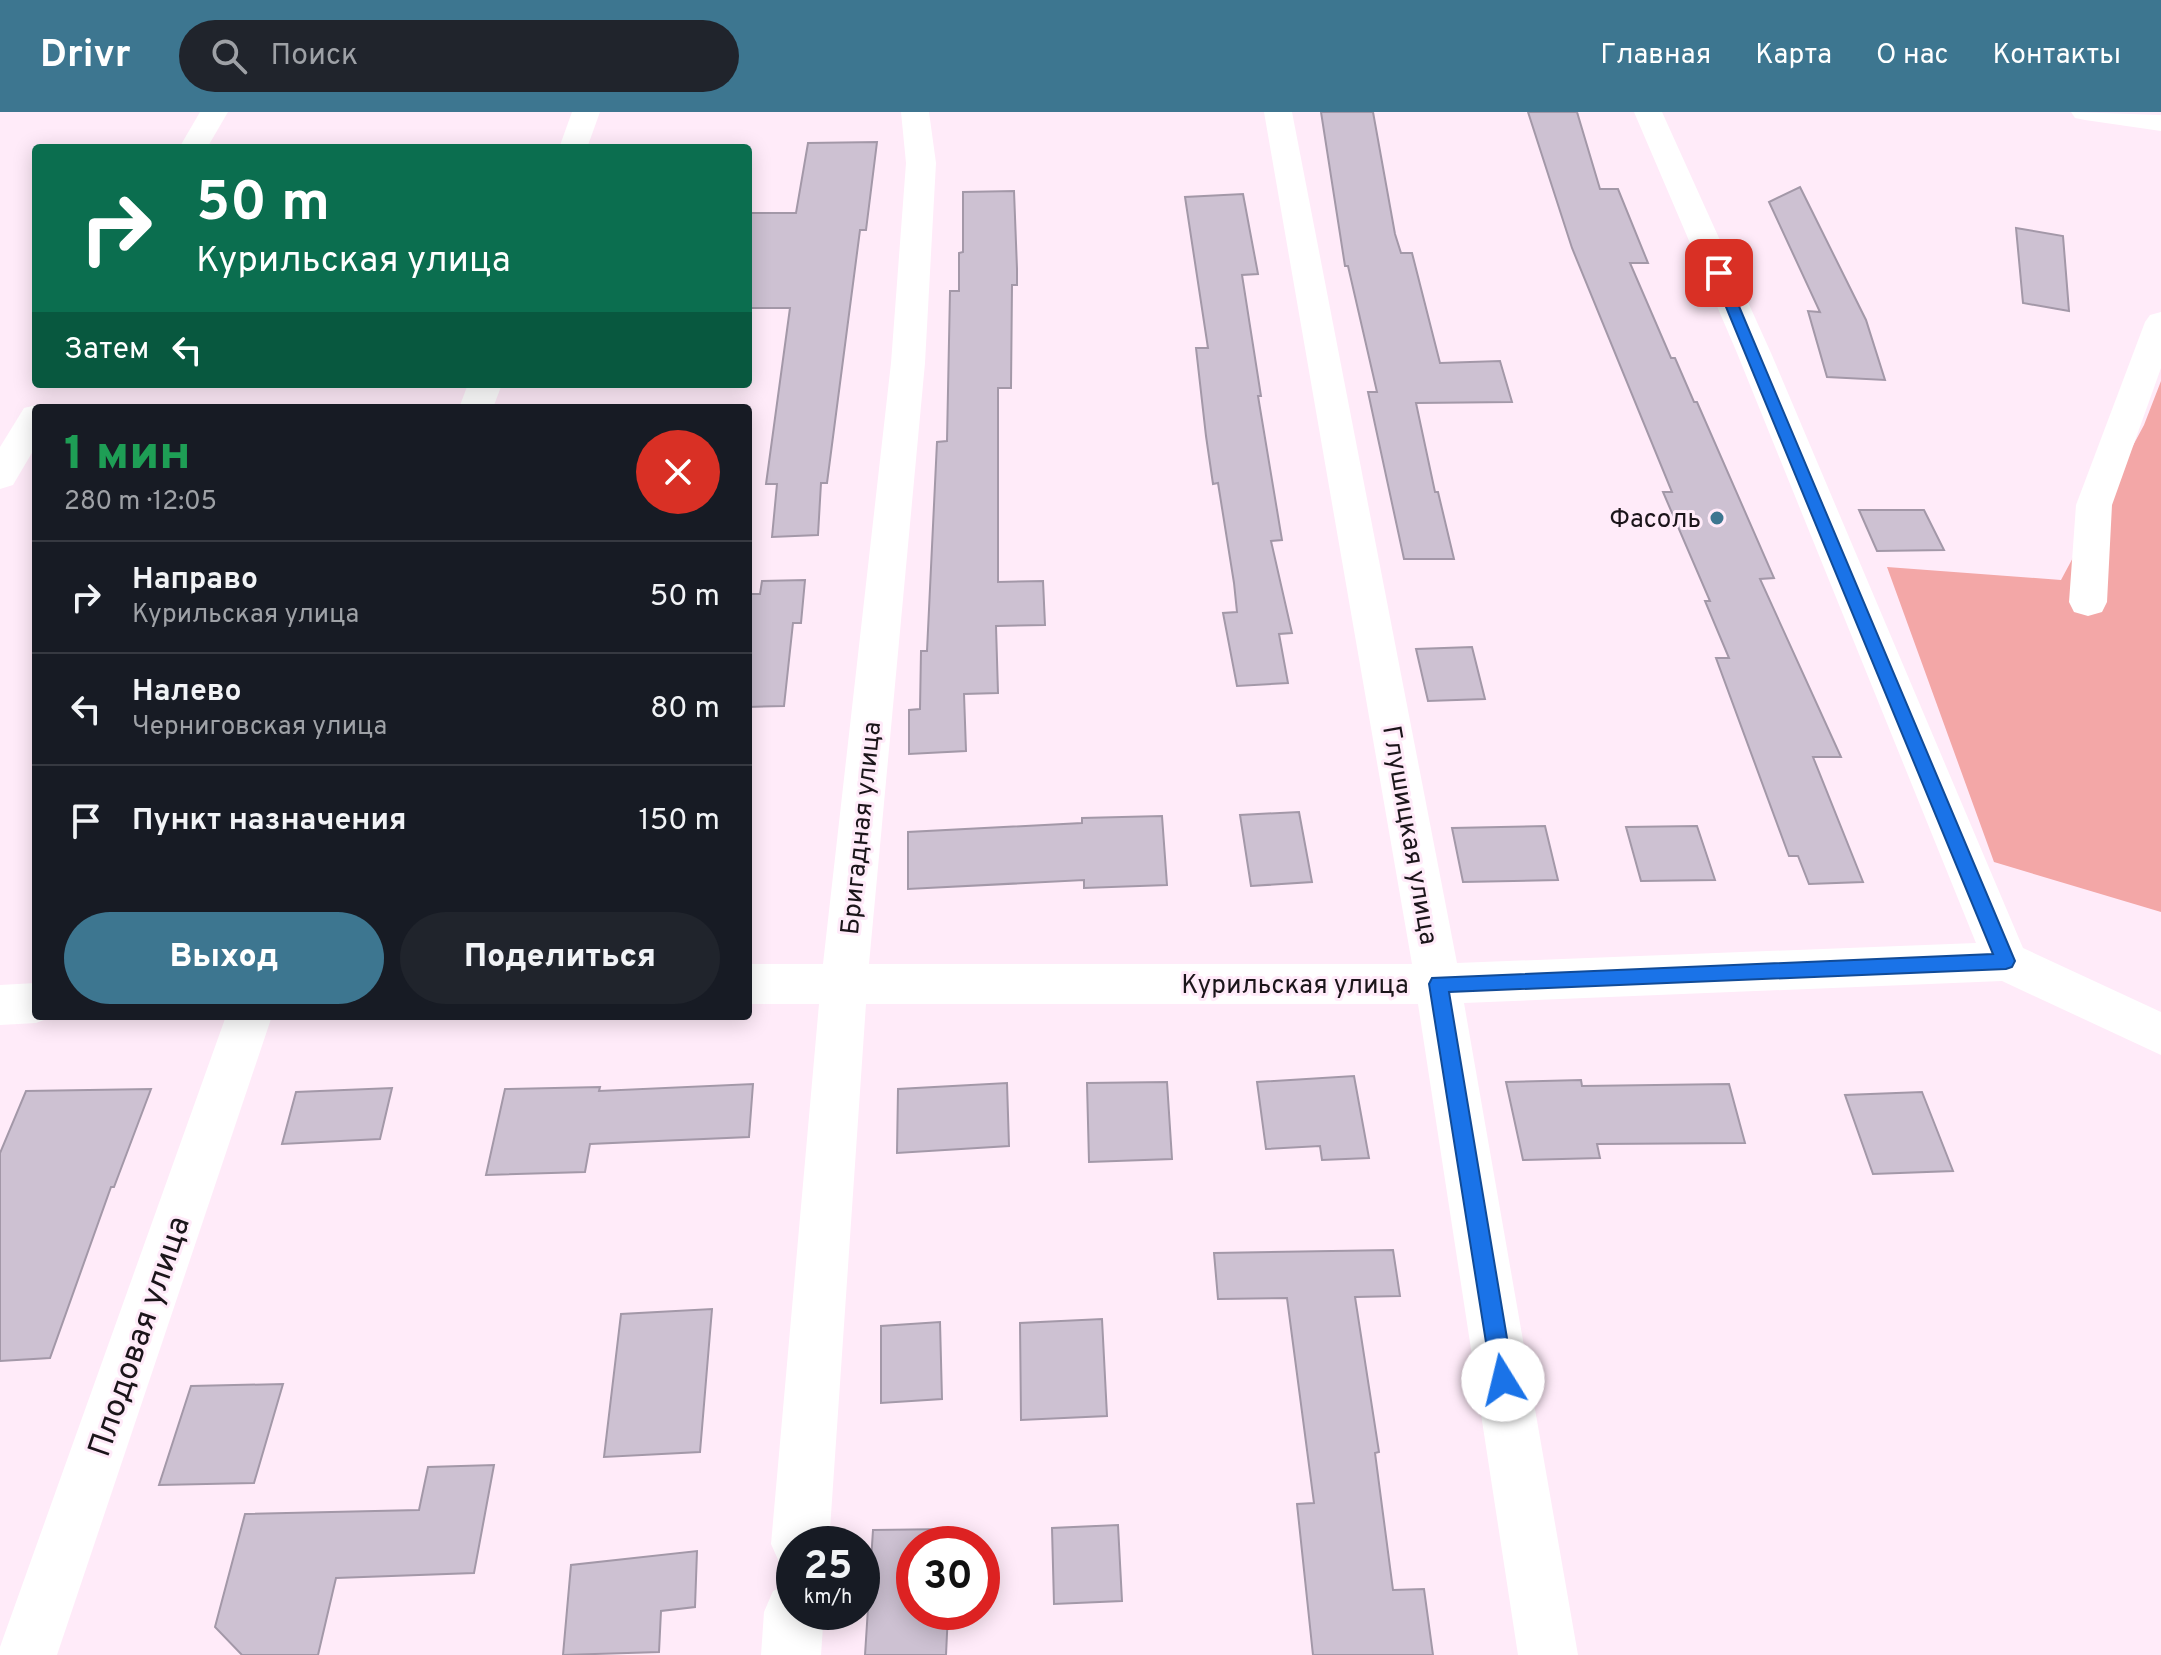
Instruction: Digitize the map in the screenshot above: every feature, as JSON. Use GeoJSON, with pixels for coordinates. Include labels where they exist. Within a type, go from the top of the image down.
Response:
{"type":"FeatureCollection","features":[{"type":"Feature","properties":{"kind":"street"},"geometry":{"type":"LineString","coordinates":[[195,144],[214,112]]}},
{"type":"Feature","properties":{"kind":"street"},"geometry":{"type":"LineString","coordinates":[[574,144],[586,112]]}},
{"type":"Feature","properties":{"kind":"street","name":"Бригадная улица"},"geometry":{"type":"LineString","coordinates":[[801,1526],[844,983],[908,363],[921,163],[915,112]]}},
{"type":"Feature","properties":{"kind":"street","name":"Глушицкая улица"},"geometry":{"type":"LineString","coordinates":[[1278,112],[1438,984],[1548,1655]]}},
{"type":"Feature","properties":{"kind":"street"},"geometry":{"type":"LineString","coordinates":[[1648,112],[1754,353],[2006,961]]}},
{"type":"Feature","properties":{"kind":"street"},"geometry":{"type":"LineString","coordinates":[[2085,112],[2161,123]]}},
{"type":"Feature","properties":{"kind":"street"},"geometry":{"type":"LineString","coordinates":[[2088,602],[2094,505],[2161,322]]}},
{"type":"Feature","properties":{"kind":"street"},"geometry":{"type":"LineString","coordinates":[[0,477],[32,423]]}},
{"type":"Feature","properties":{"kind":"street","name":"Курильская улица"},"geometry":{"type":"LineString","coordinates":[[752,984],[1438,984],[2006,961],[2161,1034]]}},
{"type":"Feature","properties":{"kind":"street"},"geometry":{"type":"LineString","coordinates":[[0,1005],[32,1003]]}},
{"type":"Feature","properties":{"kind":"street","name":"Плодовая улица"},"geometry":{"type":"LineString","coordinates":[[27,1655],[248,1020]]}},
{"type":"Feature","properties":{"kind":"street"},"geometry":{"type":"LineString","coordinates":[[791,1655],[793,1630]]}},
{"type":"Feature","properties":{"kind":"shaded area"},"geometry":{"type":"Polygon","coordinates":[[[2161,381],[2161,912],[1994,862],[1887,567],[2061,580],[2144,425],[2161,381]]]}},
{"type":"Feature","properties":{"kind":"building"},"geometry":{"type":"Polygon","coordinates":[[[1321,112],[1373,112],[1395,234],[1401,253],[1412,253],[1440,363],[1500,361],[1512,402],[1416,403],[1435,492],[1438,492],[1454,559],[1404,559],[1368,392],[1377,392],[1348,266],[1345,266],[1321,112]]]}},
{"type":"Feature","properties":{"kind":"building"},"geometry":{"type":"Polygon","coordinates":[[[1528,112],[1577,112],[1600,189],[1618,189],[1648,263],[1630,263],[1671,358],[1675,358],[1694,402],[1697,402],[1774,578],[1760,579],[1841,757],[1813,757],[1863,882],[1809,884],[1798,856],[1789,856],[1716,658],[1729,658],[1705,601],[1710,601],[1663,492],[1672,492],[1572,248],[1528,112]]]}},
{"type":"Feature","properties":{"kind":"building"},"geometry":{"type":"Polygon","coordinates":[[[877,142],[866,230],[860,230],[827,483],[821,483],[818,535],[772,537],[777,484],[766,484],[790,308],[752,308],[752,213],[796,213],[808,143],[877,142]]]}},
{"type":"Feature","properties":{"kind":"building"},"geometry":{"type":"Polygon","coordinates":[[[1800,187],[1866,320],[1885,380],[1827,377],[1808,311],[1820,312],[1769,202],[1800,187]]]}},
{"type":"Feature","properties":{"kind":"building"},"geometry":{"type":"Polygon","coordinates":[[[1014,191],[1017,285],[1012,285],[1011,388],[998,388],[998,582],[1043,581],[1045,625],[996,626],[998,693],[964,694],[966,751],[909,754],[909,710],[920,709],[921,651],[927,651],[937,442],[947,441],[950,291],[959,291],[959,253],[963,252],[963,192],[1014,191]]]}},
{"type":"Feature","properties":{"kind":"building"},"geometry":{"type":"Polygon","coordinates":[[[1243,194],[1258,274],[1242,275],[1282,540],[1271,541],[1292,633],[1279,634],[1288,683],[1237,686],[1223,613],[1237,612],[1234,583],[1218,483],[1213,484],[1206,436],[1196,348],[1208,348],[1185,197],[1243,194]]]}},
{"type":"Feature","properties":{"kind":"building"},"geometry":{"type":"Polygon","coordinates":[[[2016,228],[2063,236],[2069,311],[2023,303],[2016,228]]]}},
{"type":"Feature","properties":{"kind":"building"},"geometry":{"type":"Polygon","coordinates":[[[1859,510],[1924,510],[1944,550],[1877,551],[1859,510]]]}},
{"type":"Feature","properties":{"kind":"building"},"geometry":{"type":"Polygon","coordinates":[[[805,580],[801,623],[793,623],[784,706],[752,707],[752,594],[760,594],[762,581],[805,580]]]}},
{"type":"Feature","properties":{"kind":"building"},"geometry":{"type":"Polygon","coordinates":[[[1472,647],[1485,699],[1428,701],[1416,649],[1472,647]]]}},
{"type":"Feature","properties":{"kind":"building"},"geometry":{"type":"Polygon","coordinates":[[[1299,812],[1312,882],[1251,886],[1240,815],[1299,812]]]}},
{"type":"Feature","properties":{"kind":"building"},"geometry":{"type":"Polygon","coordinates":[[[1162,816],[1167,885],[1084,888],[1084,880],[908,889],[908,832],[1082,823],[1082,818],[1162,816]]]}},
{"type":"Feature","properties":{"kind":"building"},"geometry":{"type":"Polygon","coordinates":[[[1545,826],[1558,880],[1463,882],[1452,828],[1545,826]]]}},
{"type":"Feature","properties":{"kind":"building"},"geometry":{"type":"Polygon","coordinates":[[[1697,826],[1715,880],[1641,881],[1626,827],[1697,826]]]}},
{"type":"Feature","properties":{"kind":"building"},"geometry":{"type":"Polygon","coordinates":[[[1354,1076],[1369,1158],[1322,1160],[1320,1146],[1266,1149],[1257,1082],[1354,1076]]]}},
{"type":"Feature","properties":{"kind":"building"},"geometry":{"type":"Polygon","coordinates":[[[1581,1080],[1582,1086],[1729,1084],[1745,1143],[1597,1144],[1600,1158],[1523,1160],[1506,1082],[1581,1080]]]}},
{"type":"Feature","properties":{"kind":"building"},"geometry":{"type":"Polygon","coordinates":[[[1167,1082],[1172,1159],[1089,1162],[1087,1083],[1167,1082]]]}},
{"type":"Feature","properties":{"kind":"building"},"geometry":{"type":"Polygon","coordinates":[[[1007,1083],[1009,1146],[897,1153],[898,1089],[1007,1083]]]}},
{"type":"Feature","properties":{"kind":"building"},"geometry":{"type":"Polygon","coordinates":[[[753,1084],[749,1137],[590,1144],[585,1172],[486,1175],[505,1089],[600,1087],[599,1091],[753,1084]]]}},
{"type":"Feature","properties":{"kind":"building"},"geometry":{"type":"Polygon","coordinates":[[[392,1088],[380,1139],[282,1144],[296,1092],[392,1088]]]}},
{"type":"Feature","properties":{"kind":"building"},"geometry":{"type":"Polygon","coordinates":[[[151,1089],[114,1187],[111,1187],[50,1358],[0,1361],[0,1153],[26,1091],[151,1089]]]}},
{"type":"Feature","properties":{"kind":"building"},"geometry":{"type":"Polygon","coordinates":[[[1922,1092],[1953,1171],[1873,1174],[1845,1095],[1922,1092]]]}},
{"type":"Feature","properties":{"kind":"building"},"geometry":{"type":"Polygon","coordinates":[[[1393,1250],[1400,1296],[1355,1297],[1379,1452],[1375,1453],[1393,1590],[1424,1589],[1433,1655],[1313,1655],[1297,1504],[1314,1503],[1287,1298],[1218,1299],[1214,1253],[1393,1250]]]}},
{"type":"Feature","properties":{"kind":"building"},"geometry":{"type":"Polygon","coordinates":[[[712,1309],[700,1452],[604,1457],[621,1314],[712,1309]]]}},
{"type":"Feature","properties":{"kind":"building"},"geometry":{"type":"Polygon","coordinates":[[[1102,1319],[1107,1416],[1021,1420],[1020,1323],[1102,1319]]]}},
{"type":"Feature","properties":{"kind":"building"},"geometry":{"type":"Polygon","coordinates":[[[940,1322],[942,1399],[881,1403],[881,1326],[940,1322]]]}},
{"type":"Feature","properties":{"kind":"building"},"geometry":{"type":"Polygon","coordinates":[[[283,1384],[254,1483],[159,1485],[191,1386],[283,1384]]]}},
{"type":"Feature","properties":{"kind":"building"},"geometry":{"type":"Polygon","coordinates":[[[494,1465],[474,1573],[336,1578],[318,1655],[242,1655],[215,1627],[245,1514],[419,1510],[428,1467],[494,1465]]]}},
{"type":"Feature","properties":{"kind":"building"},"geometry":{"type":"Polygon","coordinates":[[[1118,1525],[1122,1601],[1054,1604],[1052,1528],[1118,1525]]]}},
{"type":"Feature","properties":{"kind":"building"},"geometry":{"type":"Polygon","coordinates":[[[880,1530],[896,1530],[896,1630],[947,1630],[946,1655],[865,1655],[867,1630],[880,1630],[880,1530]]]}},
{"type":"Feature","properties":{"kind":"building"},"geometry":{"type":"Polygon","coordinates":[[[697,1551],[695,1607],[661,1611],[659,1652],[563,1655],[571,1565],[697,1551]]]}},
{"type":"Feature","properties":{"kind":"place","name":"Фасоль"},"geometry":{"type":"Point","coordinates":[1717,518]}},
{"type":"Feature","properties":{"kind":"route"},"geometry":{"type":"LineString","coordinates":[[1503,1380],[1438,984],[2006,961],[1719,273]]}}]}
